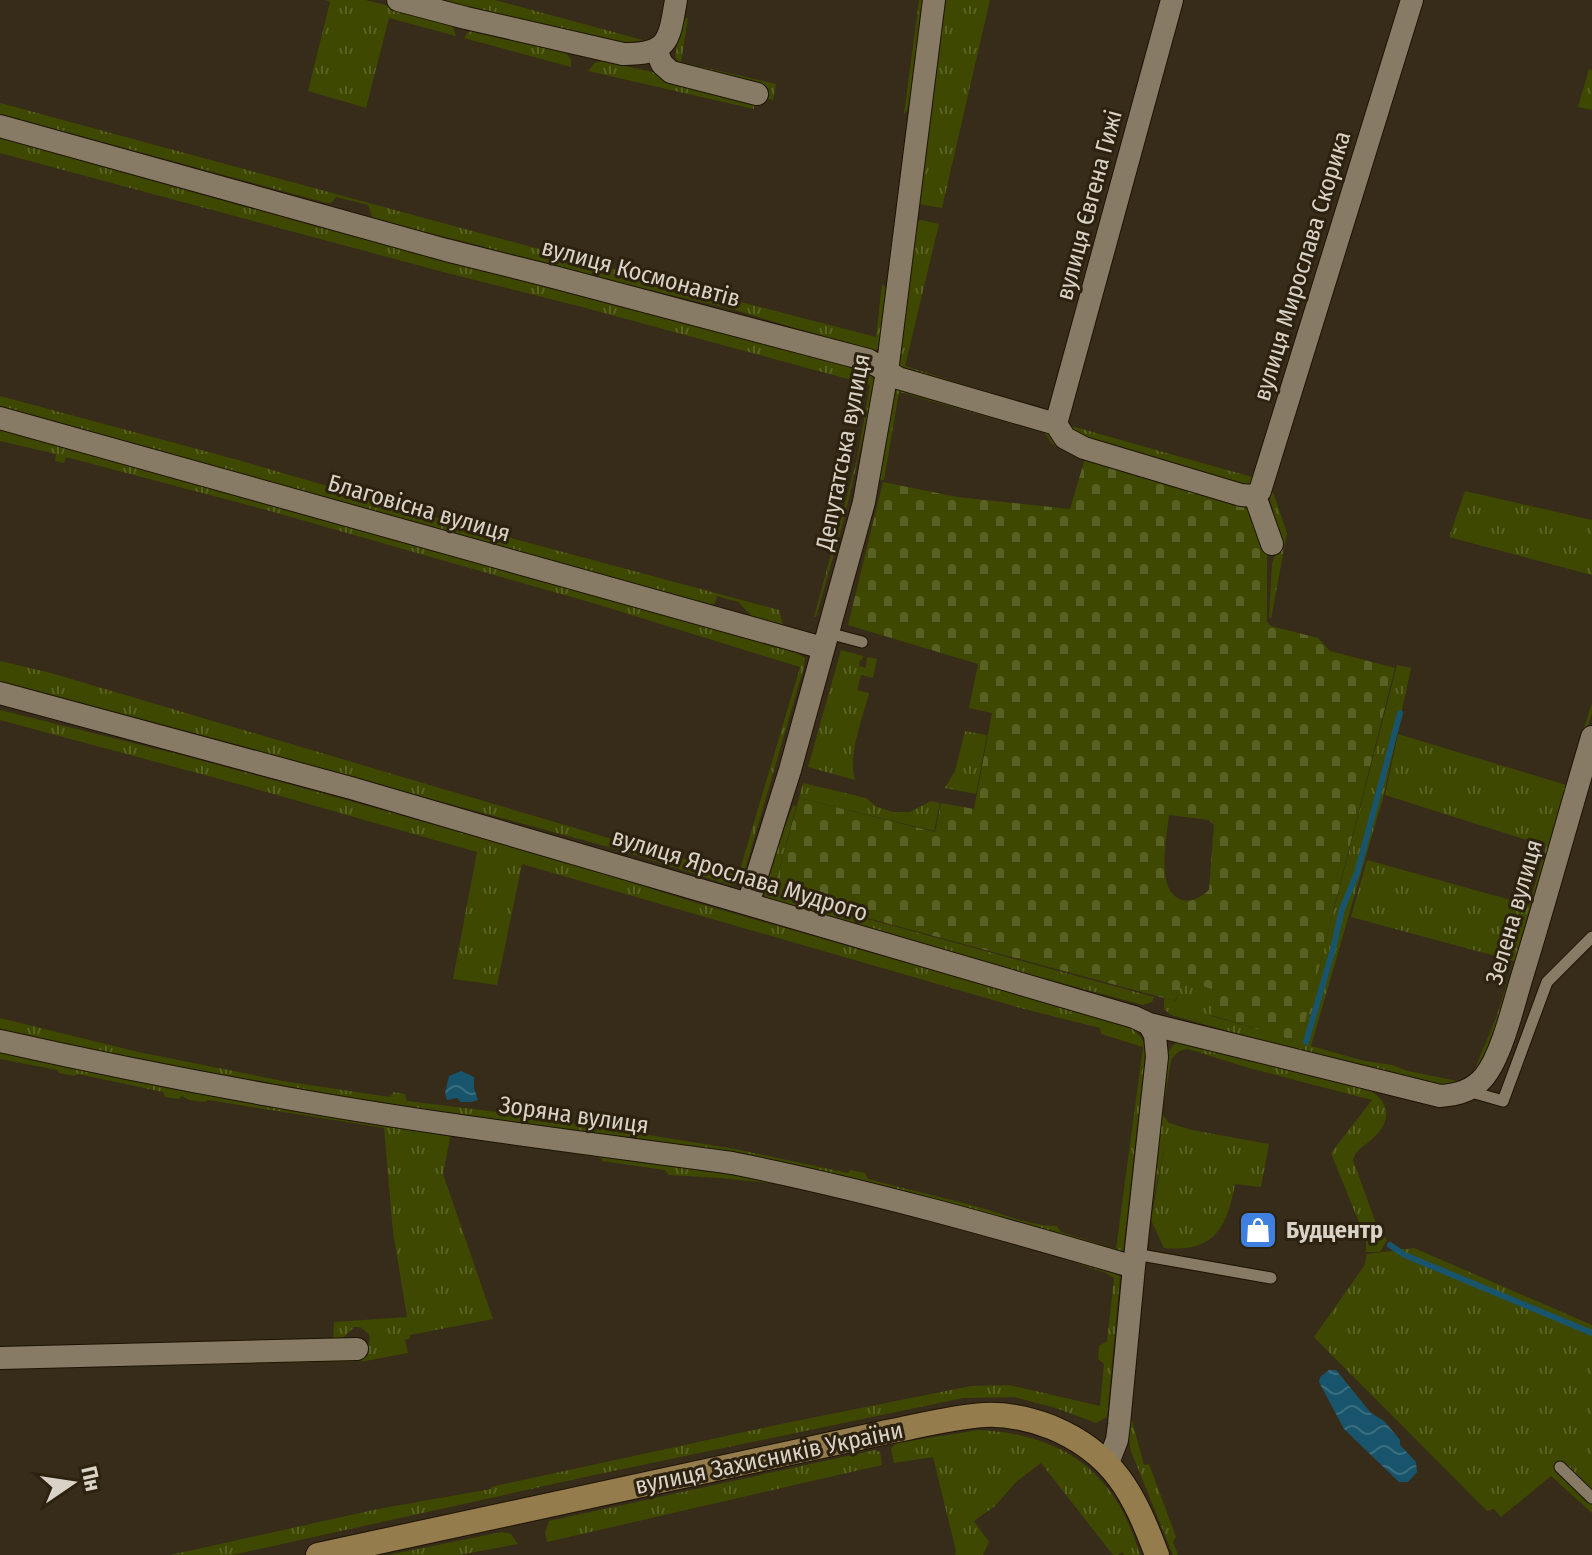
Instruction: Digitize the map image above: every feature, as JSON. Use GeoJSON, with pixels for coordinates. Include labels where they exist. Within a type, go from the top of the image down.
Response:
{"type":"FeatureCollection","features":[{"type":"Feature","properties":{"kind":"street"},"geometry":{"type":"LineString","coordinates":[[398,0],[623,54],[642,54],[656,50],[664,43],[671,31],[676,0]]}},
{"type":"Feature","properties":{"kind":"street","name":"Депутатська вулиця"},"geometry":{"type":"LineString","coordinates":[[748,904],[777,813],[864,502],[887,372],[934,0]]}},
{"type":"Feature","properties":{"kind":"street","name":"вулиця Євгена Гижі"},"geometry":{"type":"LineString","coordinates":[[1056,424],[1172,0]]}},
{"type":"Feature","properties":{"kind":"street","name":"вулиця Мирослава Скорика"},"geometry":{"type":"LineString","coordinates":[[1255,496],[1260,491],[1412,0]]}},
{"type":"Feature","properties":{"kind":"street"},"geometry":{"type":"LineString","coordinates":[[656,50],[662,64],[671,72],[757,94]]}},
{"type":"Feature","properties":{"kind":"street","name":"вулиця Космонавтів"},"geometry":{"type":"LineString","coordinates":[[0,126],[446,250],[868,360],[898,378],[1056,424],[1065,438],[1084,448],[1241,495],[1255,496]]}},
{"type":"Feature","properties":{"kind":"street","name":"Благовісна вулиця"},"geometry":{"type":"LineString","coordinates":[[0,418],[826,640]]}},
{"type":"Feature","properties":{"kind":"street"},"geometry":{"type":"LineString","coordinates":[[1255,496],[1272,544]]}},
{"type":"Feature","properties":{"kind":"street","name":"вулиця Ярослава Мудрого"},"geometry":{"type":"LineString","coordinates":[[0,693],[351,788],[1134,1017],[1149,1024],[1440,1096],[1467,1091]]}},
{"type":"Feature","properties":{"kind":"street","name":"Зелена вулиця"},"geometry":{"type":"LineString","coordinates":[[1467,1091],[1491,1067],[1507,1027],[1592,737]]}},
{"type":"Feature","properties":{"kind":"street"},"geometry":{"type":"LineString","coordinates":[[1108,1463],[1117,1440],[1119,1424],[1157,1057],[1157,1046],[1149,1024]]}},
{"type":"Feature","properties":{"kind":"street","name":"Зоряна вулиця"},"geometry":{"type":"LineString","coordinates":[[0,1041],[355,1110],[732,1163],[852,1189],[1134,1260]]}},
{"type":"Feature","properties":{"kind":"street"},"geometry":{"type":"LineString","coordinates":[[0,1358],[357,1349]]}},
{"type":"Feature","properties":{"kind":"street","name":"вулиця Захисників України"},"geometry":{"type":"LineString","coordinates":[[318,1555],[963,1417],[988,1415],[1016,1417],[1043,1424],[1088,1446],[1108,1463],[1132,1497],[1157,1555]]}},
{"type":"Feature","properties":{"kind":"lane"},"geometry":{"type":"LineString","coordinates":[[826,640],[862,642]]}},
{"type":"Feature","properties":{"kind":"lane"},"geometry":{"type":"LineString","coordinates":[[1467,1091],[1503,1101],[1547,982],[1592,937]]}},
{"type":"Feature","properties":{"kind":"lane"},"geometry":{"type":"LineString","coordinates":[[1134,1260],[1271,1278]]}},
{"type":"Feature","properties":{"kind":"lane"},"geometry":{"type":"LineString","coordinates":[[1560,1467],[1592,1498]]}},
{"type":"Feature","properties":{"kind":"green space"},"geometry":{"type":"Polygon","coordinates":[[[325,0],[365,0],[442,19],[452,24],[456,36],[389,18],[366,108],[308,91],[330,2],[325,0]]]}},
{"type":"Feature","properties":{"kind":"green space"},"geometry":{"type":"Polygon","coordinates":[[[430,0],[495,0],[654,43],[641,50],[430,0]]]}},
{"type":"Feature","properties":{"kind":"green space"},"geometry":{"type":"Polygon","coordinates":[[[919,0],[928,0],[915,78],[904,114],[919,0]]]}},
{"type":"Feature","properties":{"kind":"green space"},"geometry":{"type":"Polygon","coordinates":[[[946,0],[990,0],[942,208],[918,204],[946,0]]]}},
{"type":"Feature","properties":{"kind":"green space"},"geometry":{"type":"Polygon","coordinates":[[[1182,0],[1064,424],[1252,477],[1323,256],[1322,271],[1263,469],[1254,482],[1243,486],[1214,483],[1089,445],[1067,433],[1060,425],[1093,295],[1100,283],[1100,267],[1182,0]]]}},
{"type":"Feature","properties":{"kind":"green space"},"geometry":{"type":"Polygon","coordinates":[[[688,18],[681,62],[776,84],[773,100],[768,99],[769,89],[764,85],[682,66],[675,57],[682,19],[688,18]]]}},
{"type":"Feature","properties":{"kind":"green space"},"geometry":{"type":"Polygon","coordinates":[[[474,29],[565,51],[571,60],[571,67],[464,38],[474,29]]]}},
{"type":"Feature","properties":{"kind":"green space"},"geometry":{"type":"Polygon","coordinates":[[[596,62],[742,92],[754,104],[754,109],[588,71],[596,62]]]}},
{"type":"Feature","properties":{"kind":"green space"},"geometry":{"type":"Polygon","coordinates":[[[1589,69],[1592,70],[1592,110],[1578,107],[1589,69]]]}},
{"type":"Feature","properties":{"kind":"green space"},"geometry":{"type":"Polygon","coordinates":[[[0,103],[876,337],[882,284],[887,289],[880,348],[871,351],[735,310],[381,222],[373,219],[368,205],[336,197],[327,203],[0,114],[0,103]]]}},
{"type":"Feature","properties":{"kind":"green space"},"geometry":{"type":"Polygon","coordinates":[[[0,135],[310,225],[505,276],[524,275],[866,370],[875,381],[874,389],[845,515],[816,617],[857,459],[870,385],[0,153],[0,135]]]}},
{"type":"Feature","properties":{"kind":"green space"},"geometry":{"type":"Polygon","coordinates":[[[921,220],[939,224],[905,366],[1045,410],[1050,407],[1048,413],[898,371],[915,225],[921,220]]]}},
{"type":"Feature","properties":{"kind":"green space"},"geometry":{"type":"Polygon","coordinates":[[[899,386],[1045,429],[1085,460],[1052,444],[1045,433],[899,392],[884,480],[878,480],[895,389],[899,386]]]}},
{"type":"Feature","properties":{"kind":"green space"},"geometry":{"type":"Polygon","coordinates":[[[0,396],[779,610],[783,625],[753,617],[738,602],[717,596],[712,605],[658,592],[0,413],[0,396]]]}},
{"type":"Feature","properties":{"kind":"green space"},"geometry":{"type":"Polygon","coordinates":[[[0,425],[792,650],[805,658],[804,667],[742,880],[730,885],[616,849],[0,682],[0,661],[51,673],[646,849],[739,873],[800,667],[596,604],[270,511],[66,457],[64,463],[55,461],[56,454],[0,441],[0,425]]]}},
{"type":"Feature","properties":{"kind":"green space"},"geometry":{"type":"Polygon","coordinates":[[[1086,455],[1236,502],[1251,511],[1267,548],[1267,622],[1271,626],[1318,638],[1330,651],[1395,668],[1300,1042],[1211,1015],[1218,991],[1183,980],[1175,1001],[774,890],[799,798],[935,832],[941,803],[974,809],[992,713],[969,708],[978,664],[848,625],[883,482],[957,497],[1070,509],[1086,455]],[[1169,815],[1165,874],[1167,885],[1180,899],[1195,899],[1209,890],[1214,825],[1209,820],[1169,815]]]}},
{"type":"Feature","properties":{"kind":"green space"},"geometry":{"type":"Polygon","coordinates":[[[1465,491],[1592,520],[1592,575],[1449,537],[1465,491]]]}},
{"type":"Feature","properties":{"kind":"green space"},"geometry":{"type":"Polygon","coordinates":[[[1273,492],[1287,533],[1271,619],[1272,564],[1281,537],[1270,500],[1273,492]]]}},
{"type":"Feature","properties":{"kind":"green space"},"geometry":{"type":"Polygon","coordinates":[[[841,650],[863,656],[859,666],[866,668],[867,657],[877,659],[873,678],[861,675],[857,690],[869,693],[854,749],[855,780],[808,767],[841,650]]]}},
{"type":"Feature","properties":{"kind":"green space"},"geometry":{"type":"Polygon","coordinates":[[[1397,665],[1411,668],[1384,794],[1311,1046],[1467,1083],[1447,1088],[1171,1015],[1164,1009],[1164,998],[1176,1001],[1182,979],[1218,991],[1211,1016],[1300,1041],[1397,665]]]}},
{"type":"Feature","properties":{"kind":"green space"},"geometry":{"type":"Polygon","coordinates":[[[1592,703],[1592,713],[1499,1037],[1477,1072],[1474,1071],[1496,1018],[1514,961],[1351,917],[1367,860],[1529,905],[1546,846],[1385,795],[1398,734],[1566,785],[1592,703]]]}},
{"type":"Feature","properties":{"kind":"green space"},"geometry":{"type":"Polygon","coordinates":[[[0,710],[332,796],[1130,1027],[1142,1038],[1146,1048],[1123,1253],[749,1157],[529,1124],[388,1108],[0,1034],[0,1018],[138,1052],[283,1081],[390,1097],[394,1092],[405,1094],[407,1101],[609,1129],[617,1126],[630,1132],[735,1149],[848,1173],[850,1170],[865,1173],[868,1179],[1027,1222],[1057,1226],[1061,1232],[1116,1249],[1143,1047],[1101,1034],[1100,1028],[1024,1009],[522,864],[497,985],[453,979],[477,852],[0,720],[0,710]]]}},
{"type":"Feature","properties":{"kind":"green space"},"geometry":{"type":"Polygon","coordinates":[[[965,731],[987,735],[976,794],[945,788],[955,771],[965,731]]]}},
{"type":"Feature","properties":{"kind":"green space"},"geometry":{"type":"Polygon","coordinates":[[[803,783],[866,798],[877,807],[893,812],[910,812],[931,801],[940,803],[934,831],[799,798],[803,783]]]}},
{"type":"Feature","properties":{"kind":"green space"},"geometry":{"type":"Polygon","coordinates":[[[793,806],[796,806],[774,890],[856,916],[854,924],[768,902],[763,882],[793,806]]]}},
{"type":"Feature","properties":{"kind":"green space"},"geometry":{"type":"Polygon","coordinates":[[[860,917],[1154,997],[1152,1002],[1143,1005],[864,930],[859,927],[860,917]]]}},
{"type":"Feature","properties":{"kind":"green space"},"geometry":{"type":"Polygon","coordinates":[[[1179,1041],[1351,1084],[1380,1099],[1386,1110],[1385,1121],[1353,1160],[1378,1229],[1387,1240],[1380,1252],[1366,1252],[1366,1240],[1331,1153],[1372,1100],[1188,1049],[1178,1052],[1171,1060],[1162,1114],[1169,1123],[1269,1144],[1261,1187],[1235,1184],[1228,1213],[1216,1234],[1195,1246],[1164,1248],[1151,1220],[1166,1138],[1150,1217],[1166,1055],[1179,1041]]]}},
{"type":"Feature","properties":{"kind":"green space"},"geometry":{"type":"Polygon","coordinates":[[[0,1047],[214,1092],[364,1118],[745,1172],[822,1187],[934,1214],[1109,1268],[1120,1277],[1107,1417],[1096,1423],[1014,1397],[963,1398],[232,1555],[170,1555],[971,1386],[1009,1385],[1100,1406],[1104,1364],[1098,1359],[1099,1346],[1107,1341],[1114,1278],[1031,1248],[780,1184],[669,1175],[665,1170],[451,1133],[443,1174],[493,1319],[410,1335],[405,1340],[408,1353],[365,1361],[0,1367],[0,1364],[180,1363],[358,1356],[369,1344],[369,1334],[360,1327],[354,1327],[337,1344],[327,1346],[36,1356],[0,1354],[0,1351],[107,1351],[333,1341],[334,1322],[407,1317],[393,1232],[384,1128],[208,1100],[189,1100],[182,1096],[179,1099],[165,1097],[163,1092],[0,1059],[0,1047]]]}},
{"type":"Feature","properties":{"kind":"green space"},"geometry":{"type":"Polygon","coordinates":[[[1414,1248],[1592,1325],[1592,1513],[1551,1476],[1501,1517],[1494,1509],[1487,1511],[1314,1337],[1364,1266],[1367,1254],[1414,1248]]]}},
{"type":"Feature","properties":{"kind":"green space"},"geometry":{"type":"Polygon","coordinates":[[[1131,1405],[1131,1417],[1144,1465],[1149,1464],[1176,1537],[1173,1542],[1178,1555],[1173,1555],[1131,1451],[1128,1435],[1131,1405]]]}},
{"type":"Feature","properties":{"kind":"green space"},"geometry":{"type":"Polygon","coordinates":[[[979,1430],[1021,1435],[1040,1441],[1058,1448],[1091,1470],[1118,1503],[1140,1555],[1124,1555],[1122,1552],[1113,1555],[1041,1463],[1016,1482],[995,1506],[974,1521],[989,1542],[983,1555],[955,1555],[933,1457],[894,1463],[891,1449],[896,1443],[979,1430]]]}},
{"type":"Feature","properties":{"kind":"green space"},"geometry":{"type":"Polygon","coordinates":[[[875,1450],[880,1452],[882,1465],[547,1542],[545,1533],[549,1521],[875,1450]]]}},
{"type":"Feature","properties":{"kind":"green space"},"geometry":{"type":"Polygon","coordinates":[[[502,1532],[511,1534],[518,1544],[459,1555],[388,1555],[502,1532]]]}},
{"type":"Feature","properties":{"kind":"water"},"geometry":{"type":"Polygon","coordinates":[[[461,1071],[474,1077],[478,1100],[447,1100],[445,1093],[449,1076],[461,1071]]]}},
{"type":"Feature","properties":{"kind":"water"},"geometry":{"type":"Polygon","coordinates":[[[1329,1370],[1336,1370],[1371,1413],[1384,1421],[1416,1462],[1417,1472],[1408,1482],[1399,1482],[1344,1429],[1319,1382],[1320,1377],[1329,1370]]]}},
{"type":"Feature","properties":{"kind":"waterway"},"geometry":{"type":"LineString","coordinates":[[1306,1042],[1342,909],[1357,873],[1400,713]]}},
{"type":"Feature","properties":{"kind":"waterway"},"geometry":{"type":"LineString","coordinates":[[1390,1245],[1403,1254]]}},
{"type":"Feature","properties":{"kind":"waterway"},"geometry":{"type":"LineString","coordinates":[[1407,1256],[1592,1333]]}},
{"type":"Feature","properties":{"kind":"place","name":"Будцентр"},"geometry":{"type":"Point","coordinates":[1258,1230]}}]}
